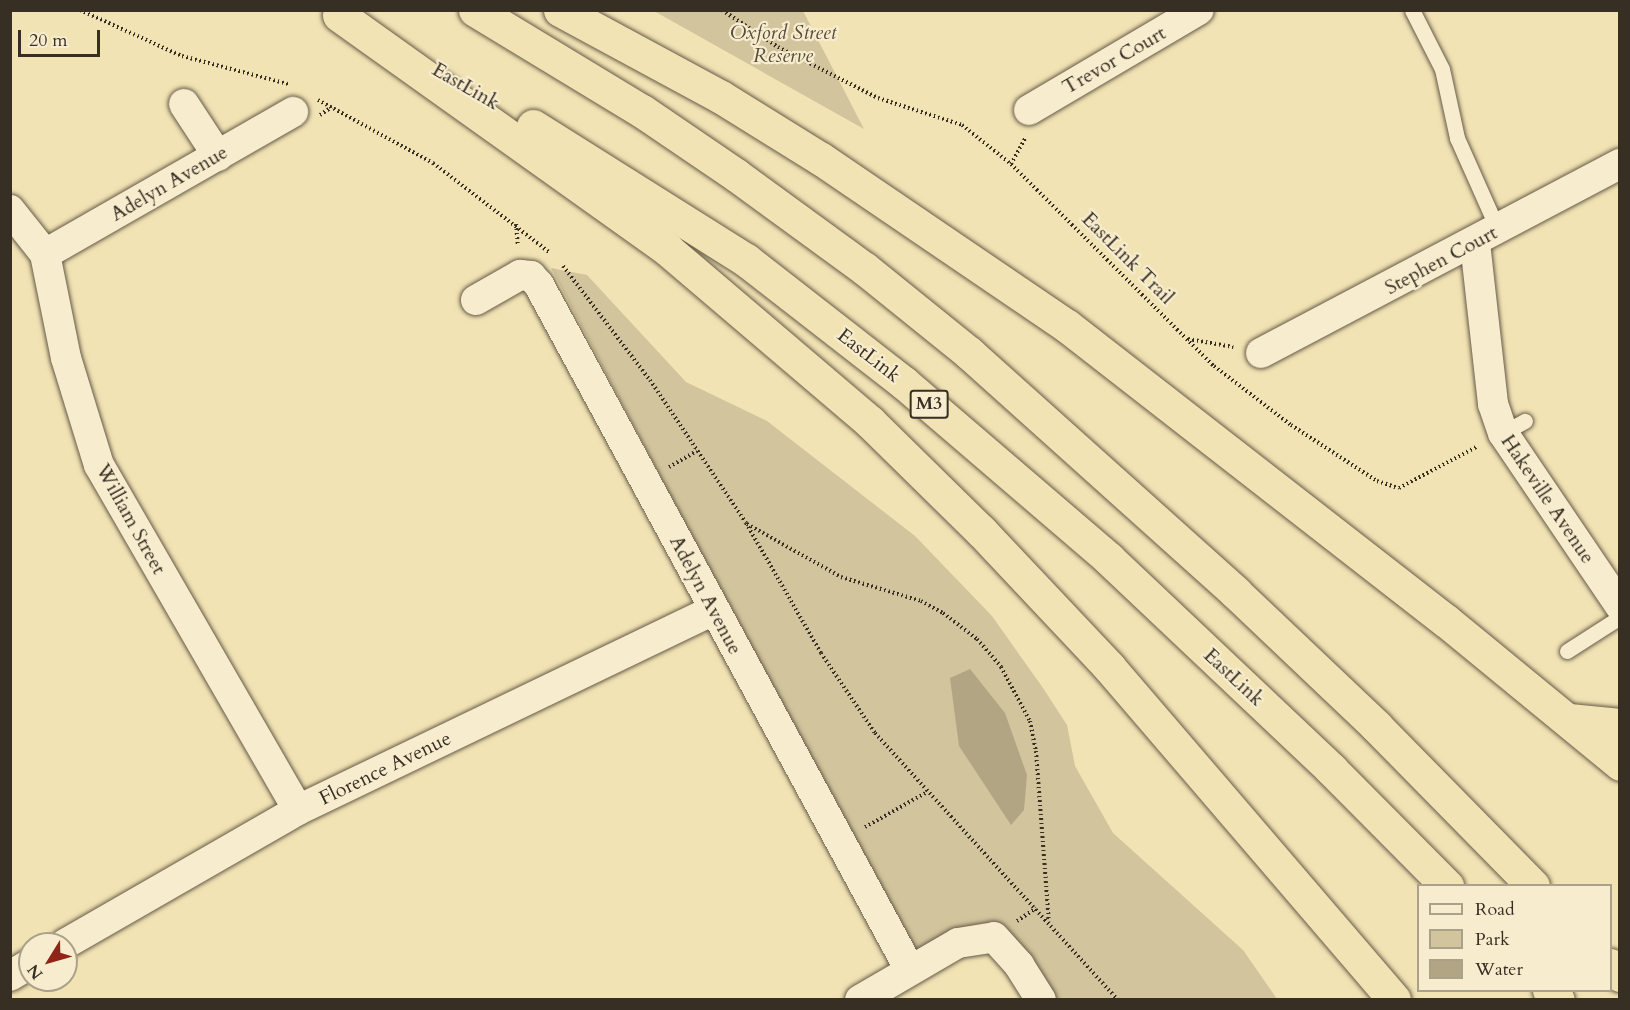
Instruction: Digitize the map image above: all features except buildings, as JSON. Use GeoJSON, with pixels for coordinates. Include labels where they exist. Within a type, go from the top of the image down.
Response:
{"type":"FeatureCollection","features":[{"type":"Feature","properties":{"kind":"highway"},"geometry":{"type":"LineString","coordinates":[[475,10],[642,111],[736,176],[865,269],[969,353],[1235,592],[1392,742],[1532,884]]}},
{"type":"Feature","properties":{"kind":"highway"},"geometry":{"type":"LineString","coordinates":[[560,10],[721,97],[821,159],[1068,326],[1569,720],[1620,764]]}},
{"type":"Feature","properties":{"kind":"highway"},"geometry":{"type":"LineString","coordinates":[[335,13],[668,250],[870,422],[981,531],[1093,650],[1394,999]]}},
{"type":"Feature","properties":{"kind":"highway","name":"EastLink"},"geometry":{"type":"LineString","coordinates":[[335,13],[463,84],[662,204],[746,260],[851,341],[1108,560],[1331,769],[1446,884]]}},
{"type":"Feature","properties":{"kind":"highway"},"geometry":{"type":"LineString","coordinates":[[1569,720],[1620,725]]}},
{"type":"Feature","properties":{"kind":"street","name":"Trevor Court"},"geometry":{"type":"LineString","coordinates":[[1029,110],[1199,10]]}},
{"type":"Feature","properties":{"kind":"street"},"geometry":{"type":"LineString","coordinates":[[184,104],[218,156]]}},
{"type":"Feature","properties":{"kind":"street","name":"Adelyn Avenue"},"geometry":{"type":"LineString","coordinates":[[45,254],[293,112]]}},
{"type":"Feature","properties":{"kind":"street","name":"Stephen Court"},"geometry":{"type":"LineString","coordinates":[[1261,353],[1486,237],[1620,164]]}},
{"type":"Feature","properties":{"kind":"street","name":"William Street"},"geometry":{"type":"LineString","coordinates":[[10,210],[45,254],[66,358],[99,465],[298,810]]}},
{"type":"Feature","properties":{"kind":"street","name":"Hakeville Avenue"},"geometry":{"type":"LineString","coordinates":[[1486,237],[1493,404],[1514,427],[1620,606]]}},
{"type":"Feature","properties":{"kind":"street","name":"Adelyn Avenue"},"geometry":{"type":"LineString","coordinates":[[476,300],[520,275],[531,276],[539,285],[910,970]]}},
{"type":"Feature","properties":{"kind":"street","name":"Florence Avenue"},"geometry":{"type":"LineString","coordinates":[[78,937],[298,810],[714,610]]}},
{"type":"Feature","properties":{"kind":"street"},"geometry":{"type":"LineString","coordinates":[[860,999],[958,943],[994,937],[1019,965],[1041,999]]}},
{"type":"Feature","properties":{"kind":"lane"},"geometry":{"type":"LineString","coordinates":[[1412,10],[1442,69],[1457,138],[1486,237]]}},
{"type":"Feature","properties":{"kind":"lane"},"geometry":{"type":"LineString","coordinates":[[1567,651],[1620,617]]}},
{"type":"Feature","properties":{"kind":"path","name":"EastLink Trail"},"geometry":{"type":"LineString","coordinates":[[722,10],[778,47],[878,98],[962,125],[1011,164],[1182,336],[1291,425],[1389,488],[1415,482],[1514,427]]}},
{"type":"Feature","properties":{"kind":"path"},"geometry":{"type":"LineString","coordinates":[[1182,336],[1195,343],[1261,353]]}},
{"type":"Feature","properties":{"kind":"path"},"geometry":{"type":"LineString","coordinates":[[746,523],[841,577],[921,602],[977,639],[1001,667],[1030,721],[1036,751],[1049,922]]}},
{"type":"Feature","properties":{"kind":"path"},"geometry":{"type":"LineString","coordinates":[[840,841],[927,792]]}},
{"type":"Feature","properties":{"kind":"green space","name":"Oxford Street Reserve"},"geometry":{"type":"Polygon","coordinates":[[[654,11],[803,11],[864,129],[654,11]]]}},
{"type":"Feature","properties":{"kind":"green space"},"geometry":{"type":"Polygon","coordinates":[[[551,268],[587,275],[686,382],[767,421],[915,536],[992,616],[1043,688],[1067,725],[1075,766],[1113,833],[1243,950],[1277,999],[1055,999],[996,925],[913,957],[551,268]]]}},
{"type":"Feature","properties":{"kind":"water"},"geometry":{"type":"Polygon","coordinates":[[[970,669],[1005,713],[1027,775],[1024,810],[1011,825],[959,746],[950,678],[970,669]]]}}]}
